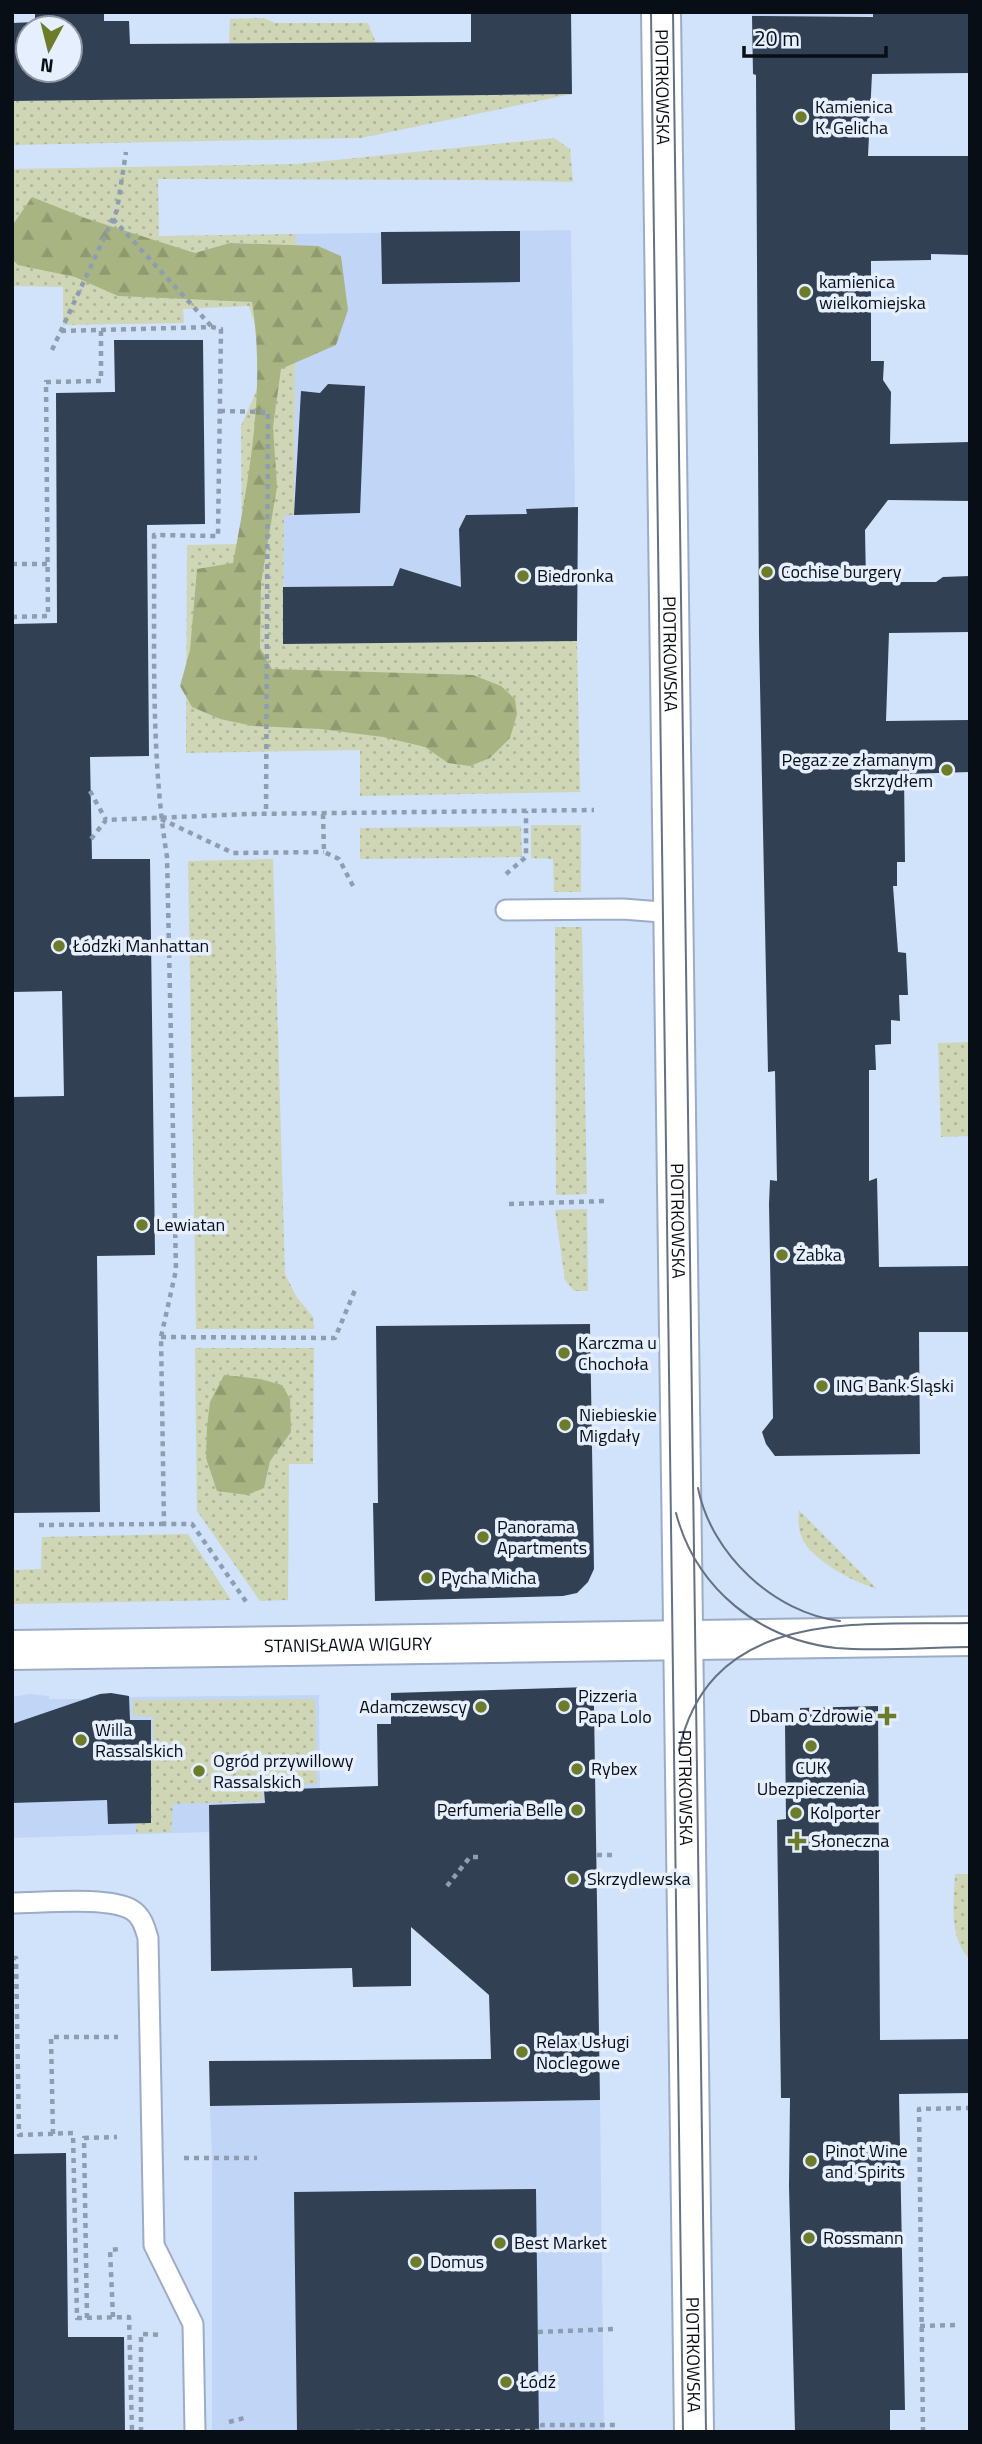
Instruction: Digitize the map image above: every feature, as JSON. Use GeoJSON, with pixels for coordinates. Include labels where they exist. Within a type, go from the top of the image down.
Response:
{"type":"FeatureCollection","features":[{"type":"Feature","properties":{"kind":"street","name":"PIOTRKOWSKA"},"geometry":{"type":"LineString","coordinates":[[661,12],[694,2432]]}},
{"type":"Feature","properties":{"kind":"street","name":"STANISŁAWA WIGURY"},"geometry":{"type":"LineString","coordinates":[[12,1650],[970,1636]]}},
{"type":"Feature","properties":{"kind":"lane"},"geometry":{"type":"LineString","coordinates":[[506,910],[623,909],[674,913]]}},
{"type":"Feature","properties":{"kind":"lane"},"geometry":{"type":"LineString","coordinates":[[12,1903],[116,1902],[135,1911],[144,1925],[148,1938],[154,2245],[192,2324],[195,2432]]}},
{"type":"Feature","properties":{"kind":"path"},"geometry":{"type":"LineString","coordinates":[[52,350],[117,209],[126,152]]}},
{"type":"Feature","properties":{"kind":"path"},"geometry":{"type":"LineString","coordinates":[[113,219],[212,327]]}},
{"type":"Feature","properties":{"kind":"path"},"geometry":{"type":"LineString","coordinates":[[61,331],[212,327],[221,329],[218,536],[154,535],[157,752],[160,818],[167,857],[176,1270],[161,1337],[164,1524]]}},
{"type":"Feature","properties":{"kind":"path"},"geometry":{"type":"LineString","coordinates":[[12,617],[47,616],[46,382],[101,381],[101,331]]}},
{"type":"Feature","properties":{"kind":"path"},"geometry":{"type":"LineString","coordinates":[[220,411],[268,412],[267,814]]}},
{"type":"Feature","properties":{"kind":"path"},"geometry":{"type":"LineString","coordinates":[[12,564],[47,564]]}},
{"type":"Feature","properties":{"kind":"path"},"geometry":{"type":"LineString","coordinates":[[90,790],[106,820]]}},
{"type":"Feature","properties":{"kind":"path"},"geometry":{"type":"LineString","coordinates":[[91,839],[106,820],[267,814],[594,810]]}},
{"type":"Feature","properties":{"kind":"path"},"geometry":{"type":"LineString","coordinates":[[505,875],[526,857],[526,811]]}},
{"type":"Feature","properties":{"kind":"path"},"geometry":{"type":"LineString","coordinates":[[323,814],[324,852]]}},
{"type":"Feature","properties":{"kind":"path"},"geometry":{"type":"LineString","coordinates":[[160,818],[233,853],[324,852],[339,859],[355,888]]}},
{"type":"Feature","properties":{"kind":"path"},"geometry":{"type":"LineString","coordinates":[[509,1204],[607,1201]]}},
{"type":"Feature","properties":{"kind":"path"},"geometry":{"type":"LineString","coordinates":[[161,1337],[335,1338],[355,1290]]}},
{"type":"Feature","properties":{"kind":"path"},"geometry":{"type":"LineString","coordinates":[[39,1525],[192,1524],[250,1607]]}},
{"type":"Feature","properties":{"kind":"path"},"geometry":{"type":"LineString","coordinates":[[597,1855],[612,1855]]}},
{"type":"Feature","properties":{"kind":"path"},"geometry":{"type":"LineString","coordinates":[[447,1886],[470,1857],[480,1857]]}},
{"type":"Feature","properties":{"kind":"path"},"geometry":{"type":"LineString","coordinates":[[12,1958],[16,1958],[19,2135],[73,2133],[77,2318],[130,2317],[132,2432]]}},
{"type":"Feature","properties":{"kind":"path"},"geometry":{"type":"LineString","coordinates":[[53,2134],[51,2037],[149,2036]]}},
{"type":"Feature","properties":{"kind":"path"},"geometry":{"type":"LineString","coordinates":[[923,2432],[919,2109],[970,2108]]}},
{"type":"Feature","properties":{"kind":"path"},"geometry":{"type":"LineString","coordinates":[[87,2318],[84,2138],[151,2137]]}},
{"type":"Feature","properties":{"kind":"path"},"geometry":{"type":"LineString","coordinates":[[151,2159],[257,2158]]}},
{"type":"Feature","properties":{"kind":"path"},"geometry":{"type":"LineString","coordinates":[[111,2258],[113,2317]]}},
{"type":"Feature","properties":{"kind":"path"},"geometry":{"type":"LineString","coordinates":[[920,2326],[955,2325]]}},
{"type":"Feature","properties":{"kind":"path"},"geometry":{"type":"LineString","coordinates":[[538,2332],[616,2329]]}},
{"type":"Feature","properties":{"kind":"path"},"geometry":{"type":"LineString","coordinates":[[141,2344],[141,2432]]}},
{"type":"Feature","properties":{"kind":"path"},"geometry":{"type":"LineString","coordinates":[[355,2432],[530,2431],[542,2430],[542,2425],[617,2425]]}},
{"type":"Feature","properties":{"kind":"shaded area"},"geometry":{"type":"Polygon","coordinates":[[[752,12],[970,12],[970,15],[752,17],[752,12]]]}},
{"type":"Feature","properties":{"kind":"shaded area"},"geometry":{"type":"Polygon","coordinates":[[[571,230],[577,641],[283,644],[284,514],[294,514],[296,234],[571,230]]]}},
{"type":"Feature","properties":{"kind":"shaded area"},"geometry":{"type":"Polygon","coordinates":[[[104,1693],[124,1697],[319,1695],[320,1788],[210,1866],[209,1832],[12,1838],[12,1697],[29,1694],[49,1696],[49,1699],[89,1699],[90,1696],[104,1693]]]}},
{"type":"Feature","properties":{"kind":"shaded area"},"geometry":{"type":"Polygon","coordinates":[[[600,2100],[604,2432],[212,2432],[210,2106],[600,2100]]]}},
{"type":"Feature","properties":{"kind":"green space"},"geometry":{"type":"Polygon","coordinates":[[[264,18],[275,23],[368,23],[376,43],[229,43],[230,19],[264,18]]]}},
{"type":"Feature","properties":{"kind":"green space"},"geometry":{"type":"Polygon","coordinates":[[[572,94],[361,138],[12,145],[12,101],[572,94]]]}},
{"type":"Feature","properties":{"kind":"green space"},"geometry":{"type":"Polygon","coordinates":[[[554,138],[570,149],[573,182],[158,179],[159,236],[296,234],[294,515],[284,515],[283,644],[577,641],[580,792],[360,796],[360,750],[186,753],[187,545],[242,544],[241,426],[262,378],[265,355],[249,306],[183,309],[184,323],[63,325],[63,287],[12,286],[12,169],[296,164],[554,138]]]}},
{"type":"Feature","properties":{"kind":"green space"},"geometry":{"type":"Polygon","coordinates":[[[32,197],[85,218],[195,253],[230,243],[318,246],[341,256],[348,310],[336,345],[281,369],[273,427],[277,487],[261,583],[260,648],[272,669],[473,675],[501,686],[515,699],[517,714],[510,738],[490,758],[470,766],[448,763],[425,747],[383,737],[320,729],[253,726],[220,719],[192,707],[180,686],[190,650],[197,569],[233,563],[250,466],[257,367],[252,302],[118,296],[75,277],[18,265],[12,259],[12,226],[32,197]]]}},
{"type":"Feature","properties":{"kind":"green space"},"geometry":{"type":"Polygon","coordinates":[[[531,825],[581,825],[581,892],[554,892],[553,859],[531,858],[531,825]]]}},
{"type":"Feature","properties":{"kind":"green space"},"geometry":{"type":"Polygon","coordinates":[[[521,826],[522,857],[360,859],[360,828],[521,826]]]}},
{"type":"Feature","properties":{"kind":"green space"},"geometry":{"type":"Polygon","coordinates":[[[273,859],[285,1274],[296,1296],[313,1317],[314,1329],[196,1329],[188,861],[273,859]]]}},
{"type":"Feature","properties":{"kind":"green space"},"geometry":{"type":"Polygon","coordinates":[[[555,927],[582,927],[587,1194],[556,1195],[555,927]]]}},
{"type":"Feature","properties":{"kind":"green space"},"geometry":{"type":"Polygon","coordinates":[[[970,1042],[970,1136],[941,1137],[938,1043],[970,1042]]]}},
{"type":"Feature","properties":{"kind":"green space"},"geometry":{"type":"Polygon","coordinates":[[[587,1209],[588,1291],[574,1291],[565,1280],[555,1210],[587,1209]]]}},
{"type":"Feature","properties":{"kind":"green space"},"geometry":{"type":"Polygon","coordinates":[[[195,1348],[314,1348],[313,1464],[289,1464],[288,1600],[260,1601],[197,1511],[195,1348]]]}},
{"type":"Feature","properties":{"kind":"green space"},"geometry":{"type":"Polygon","coordinates":[[[224,1375],[260,1379],[282,1385],[290,1399],[291,1432],[270,1461],[264,1488],[247,1495],[217,1491],[206,1458],[210,1402],[224,1375]]]}},
{"type":"Feature","properties":{"kind":"green space"},"geometry":{"type":"Polygon","coordinates":[[[799,1510],[877,1589],[837,1571],[810,1550],[801,1534],[799,1510]]]}},
{"type":"Feature","properties":{"kind":"green space"},"geometry":{"type":"Polygon","coordinates":[[[188,1534],[231,1600],[12,1604],[12,1570],[41,1569],[42,1537],[188,1534]]]}},
{"type":"Feature","properties":{"kind":"green space"},"geometry":{"type":"Polygon","coordinates":[[[315,1699],[317,1784],[262,1786],[263,1801],[173,1804],[171,1832],[136,1833],[133,1763],[153,1762],[153,1717],[133,1715],[133,1700],[315,1699]]]}},
{"type":"Feature","properties":{"kind":"green space"},"geometry":{"type":"Polygon","coordinates":[[[955,1874],[970,1874],[970,1960],[958,1941],[955,1930],[955,1874]]]}},
{"type":"Feature","properties":{"kind":"building"},"geometry":{"type":"Polygon","coordinates":[[[35,12],[104,12],[104,21],[129,21],[130,44],[471,42],[471,12],[571,12],[572,94],[12,101],[12,23],[14,84],[84,84],[84,14],[35,12]]]}},
{"type":"Feature","properties":{"kind":"building"},"geometry":{"type":"Polygon","coordinates":[[[873,12],[970,12],[970,73],[872,74],[868,156],[970,156],[970,255],[931,254],[931,260],[871,261],[871,361],[884,361],[883,380],[891,392],[890,444],[970,442],[970,501],[888,500],[865,530],[866,582],[936,582],[943,577],[970,576],[970,632],[889,633],[886,721],[970,720],[970,772],[904,774],[905,862],[897,862],[897,886],[893,886],[898,952],[906,953],[908,995],[899,995],[900,1021],[891,1020],[891,1044],[875,1045],[876,1070],[869,1070],[869,1181],[877,1178],[879,1267],[970,1266],[970,1332],[919,1332],[920,1454],[775,1456],[766,1444],[762,1432],[773,1418],[769,1204],[770,1180],[777,1181],[775,1071],[768,1072],[759,636],[756,75],[753,74],[752,16],[873,17],[873,12]]]}},
{"type":"Feature","properties":{"kind":"building"},"geometry":{"type":"Polygon","coordinates":[[[520,231],[520,282],[382,284],[381,232],[520,231]]]}},
{"type":"Feature","properties":{"kind":"building"},"geometry":{"type":"Polygon","coordinates":[[[114,340],[203,340],[205,524],[147,525],[149,756],[90,757],[92,859],[150,859],[155,1255],[97,1256],[100,1512],[12,1513],[12,1097],[64,1096],[62,991],[12,992],[12,624],[57,623],[56,393],[115,392],[114,340]]]}},
{"type":"Feature","properties":{"kind":"building"},"geometry":{"type":"Polygon","coordinates":[[[328,384],[365,386],[360,513],[294,515],[301,391],[320,393],[328,384]]]}},
{"type":"Feature","properties":{"kind":"building","name":"Biedronka"},"geometry":{"type":"Polygon","coordinates":[[[578,507],[577,641],[283,644],[283,587],[393,586],[400,568],[461,587],[459,529],[466,515],[527,514],[526,509],[578,507]]]}},
{"type":"Feature","properties":{"kind":"building"},"geometry":{"type":"Polygon","coordinates":[[[590,1324],[594,1569],[588,1582],[577,1593],[563,1596],[375,1601],[373,1503],[378,1503],[376,1326],[590,1324]]]}},
{"type":"Feature","properties":{"kind":"building"},"geometry":{"type":"Polygon","coordinates":[[[589,1687],[589,1703],[594,1706],[600,2100],[210,2106],[209,2061],[491,2059],[489,1995],[411,1927],[411,1986],[353,1987],[352,1968],[211,1971],[209,1805],[265,1803],[264,1790],[378,1786],[377,1724],[391,1724],[391,1693],[589,1687]]]}},
{"type":"Feature","properties":{"kind":"building","name":"Willa Rassalskich"},"geometry":{"type":"Polygon","coordinates":[[[100,1694],[129,1696],[130,1720],[151,1720],[151,1823],[108,1824],[107,1800],[12,1803],[12,1724],[100,1694]]]}},
{"type":"Feature","properties":{"kind":"building"},"geometry":{"type":"Polygon","coordinates":[[[878,1706],[880,2040],[970,2039],[970,2093],[899,2094],[905,2410],[890,2410],[890,2432],[795,2432],[789,2186],[790,2098],[781,2098],[777,1820],[786,1819],[785,1723],[800,1723],[800,1708],[878,1706]]]}},
{"type":"Feature","properties":{"kind":"building"},"geometry":{"type":"Polygon","coordinates":[[[66,2153],[68,2337],[124,2337],[125,2432],[12,2432],[12,2154],[66,2153]]]}},
{"type":"Feature","properties":{"kind":"building","name":"Domus"},"geometry":{"type":"Polygon","coordinates":[[[536,2189],[539,2432],[297,2432],[294,2192],[536,2189]]]}},
{"type":"Feature","properties":{"kind":"tram line"},"geometry":{"type":"LineString","coordinates":[[651,12],[683,2432]]}},
{"type":"Feature","properties":{"kind":"tram line"},"geometry":{"type":"LineString","coordinates":[[673,12],[706,2432]]}},
{"type":"Feature","properties":{"kind":"tram line"},"geometry":{"type":"LineString","coordinates":[[698,1488],[716,1536],[749,1576],[769,1593],[792,1606],[815,1616],[840,1621]]}},
{"type":"Feature","properties":{"kind":"tram line"},"geometry":{"type":"LineString","coordinates":[[676,1513],[685,1540],[715,1587],[735,1606],[781,1634],[836,1648],[970,1647]]}},
{"type":"Feature","properties":{"kind":"tram line"},"geometry":{"type":"LineString","coordinates":[[679,1750],[696,1704],[722,1670],[755,1648],[794,1634],[837,1626],[970,1623]]}},
{"type":"Feature","properties":{"kind":"place","name":"Kamienica K. Gelicha"},"geometry":{"type":"Point","coordinates":[801,117]}},
{"type":"Feature","properties":{"kind":"place","name":"kamienica wielkomiejska"},"geometry":{"type":"Point","coordinates":[805,292]}},
{"type":"Feature","properties":{"kind":"place","name":"Cochise burgery"},"geometry":{"type":"Point","coordinates":[767,572]}},
{"type":"Feature","properties":{"kind":"place","name":"Biedronka"},"geometry":{"type":"Point","coordinates":[523,576]}},
{"type":"Feature","properties":{"kind":"place","name":"Pegaz ze złamanym skrzydłem"},"geometry":{"type":"Point","coordinates":[947,770]}},
{"type":"Feature","properties":{"kind":"place","name":"Łódzki Manhattan"},"geometry":{"type":"Point","coordinates":[59,946]}},
{"type":"Feature","properties":{"kind":"place","name":"Lewiatan"},"geometry":{"type":"Point","coordinates":[142,1225]}},
{"type":"Feature","properties":{"kind":"place","name":"Żabka"},"geometry":{"type":"Point","coordinates":[782,1255]}},
{"type":"Feature","properties":{"kind":"place","name":"Karczma u Chochoła"},"geometry":{"type":"Point","coordinates":[564,1353]}},
{"type":"Feature","properties":{"kind":"place","name":"ING Bank Śląski"},"geometry":{"type":"Point","coordinates":[822,1386]}},
{"type":"Feature","properties":{"kind":"place","name":"Niebieskie Migdały"},"geometry":{"type":"Point","coordinates":[565,1425]}},
{"type":"Feature","properties":{"kind":"place","name":"Panorama Apartments"},"geometry":{"type":"Point","coordinates":[483,1537]}},
{"type":"Feature","properties":{"kind":"place","name":"Pycha Micha"},"geometry":{"type":"Point","coordinates":[427,1578]}},
{"type":"Feature","properties":{"kind":"place","name":"Pizzeria Papa Lolo"},"geometry":{"type":"Point","coordinates":[564,1706]}},
{"type":"Feature","properties":{"kind":"place","name":"Adamczewscy"},"geometry":{"type":"Point","coordinates":[481,1707]}},
{"type":"Feature","properties":{"kind":"place","name":"Dbam o Zdrowie"},"geometry":{"type":"Point","coordinates":[887,1716]}},
{"type":"Feature","properties":{"kind":"place","name":"Willa Rassalskich"},"geometry":{"type":"Point","coordinates":[81,1740]}},
{"type":"Feature","properties":{"kind":"place","name":"CUK Ubezpieczenia"},"geometry":{"type":"Point","coordinates":[811,1746]}},
{"type":"Feature","properties":{"kind":"place","name":"Rybex"},"geometry":{"type":"Point","coordinates":[577,1769]}},
{"type":"Feature","properties":{"kind":"place","name":"Ogród przywillowy Rassalskich"},"geometry":{"type":"Point","coordinates":[199,1771]}},
{"type":"Feature","properties":{"kind":"place","name":"Perfumeria Belle"},"geometry":{"type":"Point","coordinates":[577,1810]}},
{"type":"Feature","properties":{"kind":"place","name":"Kolporter"},"geometry":{"type":"Point","coordinates":[796,1813]}},
{"type":"Feature","properties":{"kind":"place","name":"Słoneczna"},"geometry":{"type":"Point","coordinates":[797,1841]}},
{"type":"Feature","properties":{"kind":"place","name":"Skrzydlewska"},"geometry":{"type":"Point","coordinates":[573,1879]}},
{"type":"Feature","properties":{"kind":"place","name":"Relax Usługi Noclegowe"},"geometry":{"type":"Point","coordinates":[522,2052]}},
{"type":"Feature","properties":{"kind":"place","name":"Pinot Wine and Spirits"},"geometry":{"type":"Point","coordinates":[811,2161]}},
{"type":"Feature","properties":{"kind":"place","name":"Rossmann"},"geometry":{"type":"Point","coordinates":[809,2238]}},
{"type":"Feature","properties":{"kind":"place","name":"Best Market"},"geometry":{"type":"Point","coordinates":[500,2243]}},
{"type":"Feature","properties":{"kind":"place","name":"Domus"},"geometry":{"type":"Point","coordinates":[416,2262]}},
{"type":"Feature","properties":{"kind":"place","name":"Łódź"},"geometry":{"type":"Point","coordinates":[506,2382]}}]}
